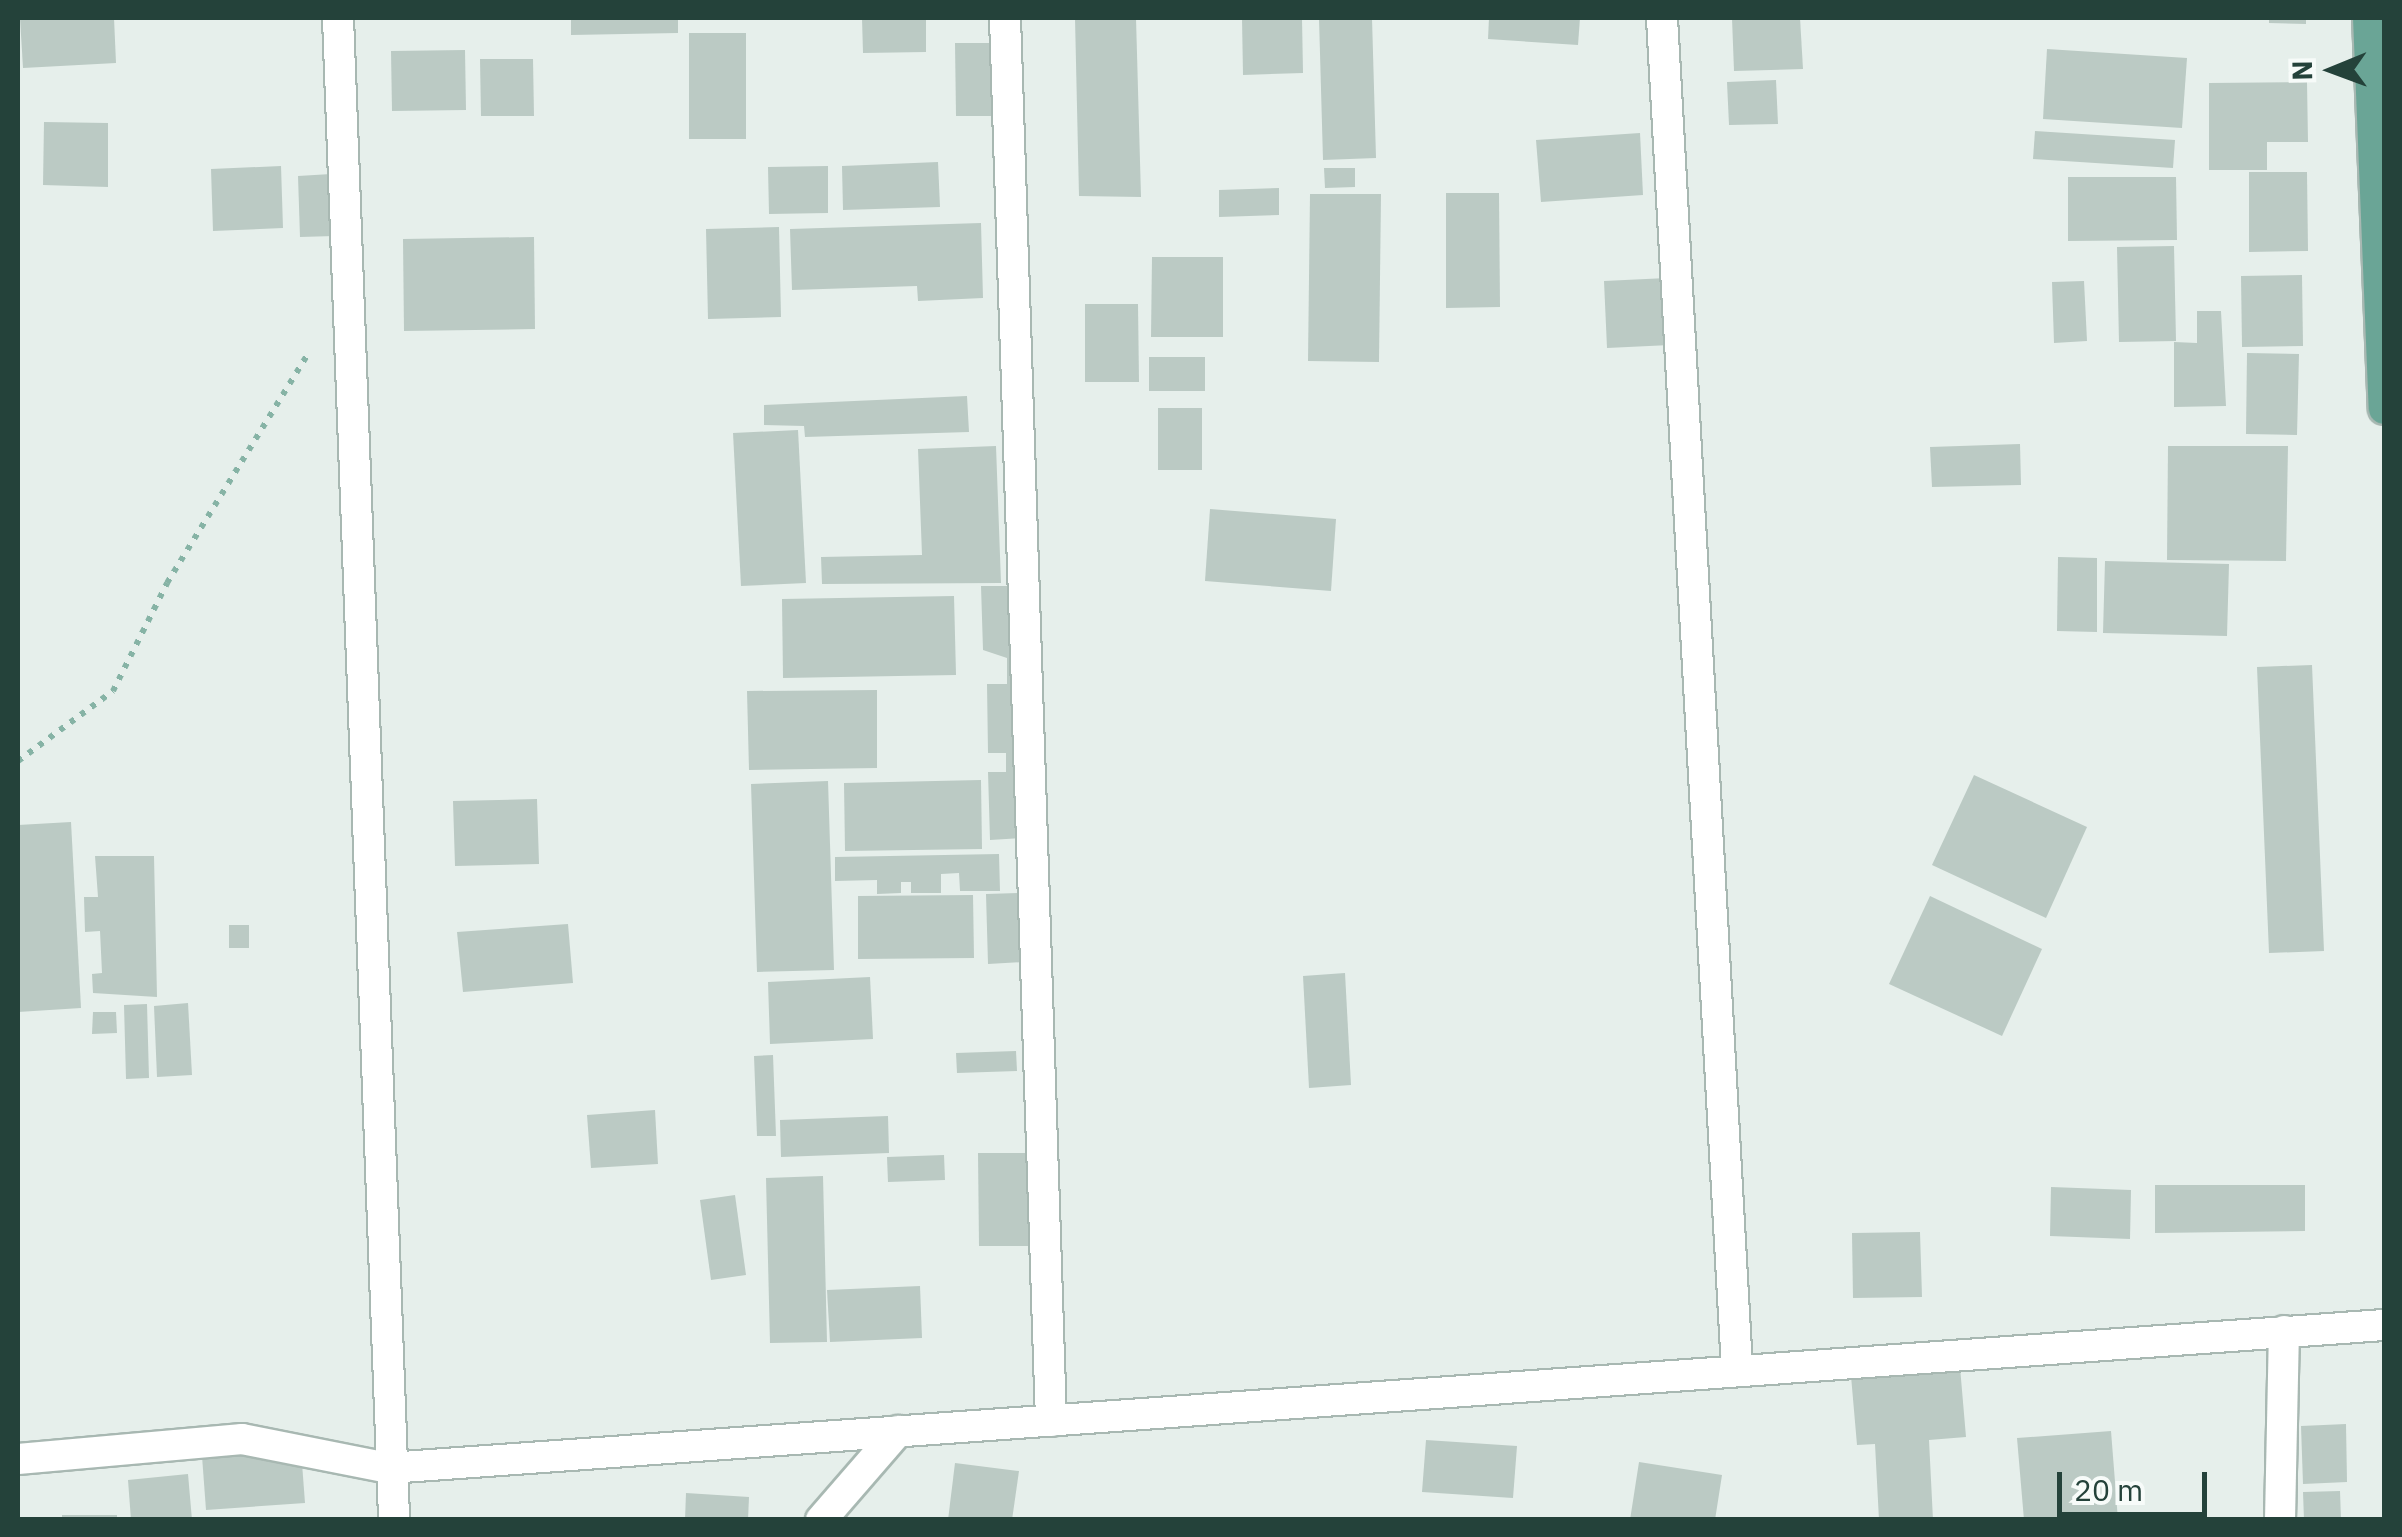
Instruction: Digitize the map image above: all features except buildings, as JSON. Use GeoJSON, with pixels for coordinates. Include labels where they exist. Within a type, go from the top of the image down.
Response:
{"type":"FeatureCollection","features":[{"type":"Feature","properties":{"kind":"main road"},"geometry":{"type":"LineString","coordinates":[[2368,18],[2384,409]]}},
{"type":"Feature","properties":{"kind":"street"},"geometry":{"type":"LineString","coordinates":[[338,18],[389,1468],[394,1520]]}},
{"type":"Feature","properties":{"kind":"street"},"geometry":{"type":"LineString","coordinates":[[1005,18],[1051,1421]]}},
{"type":"Feature","properties":{"kind":"street"},"geometry":{"type":"LineString","coordinates":[[1662,18],[1737,1370]]}},
{"type":"Feature","properties":{"kind":"street"},"geometry":{"type":"LineString","coordinates":[[18,1458],[242,1439],[389,1468],[2384,1324]]}},
{"type":"Feature","properties":{"kind":"street"},"geometry":{"type":"LineString","coordinates":[[2280,1520],[2284,1331]]}},
{"type":"Feature","properties":{"kind":"street"},"geometry":{"type":"LineString","coordinates":[[821,1520],[898,1430]]}},
{"type":"Feature","properties":{"kind":"path"},"geometry":{"type":"LineString","coordinates":[[18,760],[113,692],[167,583],[289,398],[312,346]]}}]}
